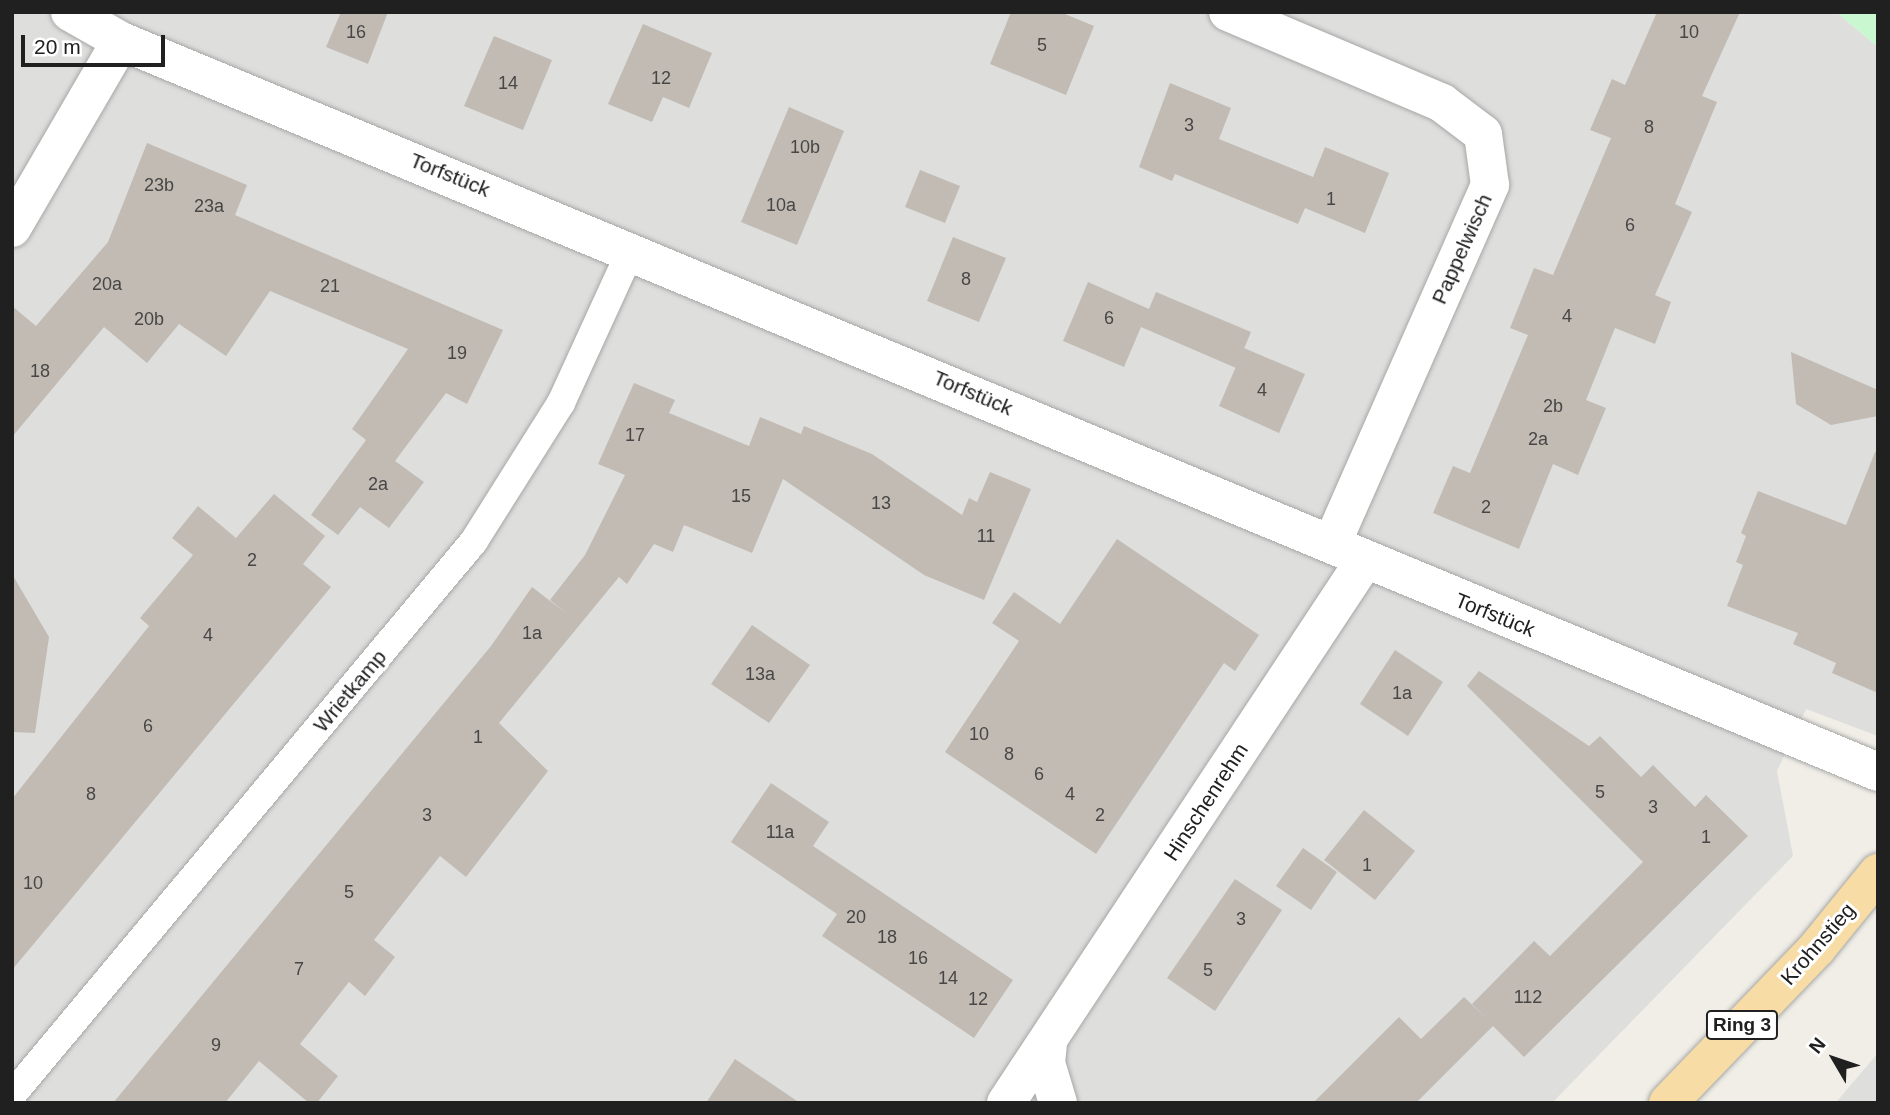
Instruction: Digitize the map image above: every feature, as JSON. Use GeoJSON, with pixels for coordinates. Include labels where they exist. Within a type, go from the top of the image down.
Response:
{"type":"FeatureCollection","features":[{"type":"Feature","properties":{"kind":"main road","name":"Krohnstieg"},"geometry":{"type":"LineString","coordinates":[[1668,1103],[1817,948],[1878,873]]}},
{"type":"Feature","properties":{"kind":"street","name":"Torfstück"},"geometry":{"type":"LineString","coordinates":[[70,12],[121,41],[631,250],[1878,772]]}},
{"type":"Feature","properties":{"kind":"street","name":"Pappelwisch"},"geometry":{"type":"LineString","coordinates":[[1228,12],[1442,103],[1483,134],[1490,185],[1348,552]]}},
{"type":"Feature","properties":{"kind":"street"},"geometry":{"type":"LineString","coordinates":[[12,228],[121,41]]}},
{"type":"Feature","properties":{"kind":"street","name":"Hinschenrehm"},"geometry":{"type":"LineString","coordinates":[[1006,1103],[1048,1043],[1348,552]]}},
{"type":"Feature","properties":{"kind":"street"},"geometry":{"type":"LineString","coordinates":[[1048,1043],[1046,1063],[1058,1103]]}},
{"type":"Feature","properties":{"kind":"lane","name":"Wrietkamp"},"geometry":{"type":"LineString","coordinates":[[12,1095],[474,541],[561,403],[631,250]]}},
{"type":"Feature","properties":{"kind":"shaded area"},"geometry":{"type":"Polygon","coordinates":[[[12,12],[1836,12],[1878,47],[1878,736],[1806,709],[1777,771],[1793,856],[1552,1103],[12,1103],[12,12]]]}},
{"type":"Feature","properties":{"kind":"shaded area"},"geometry":{"type":"Polygon","coordinates":[[[1878,1053],[1878,1103],[1835,1103],[1837,1101],[1878,1053]]]}},
{"type":"Feature","properties":{"kind":"green space"},"geometry":{"type":"Polygon","coordinates":[[[1836,12],[1878,12],[1878,47],[1836,12]]]}},
{"type":"Feature","properties":{"kind":"building"},"geometry":{"type":"Polygon","coordinates":[[[341,12],[388,12],[368,64],[326,47],[341,12]]]}},
{"type":"Feature","properties":{"kind":"building"},"geometry":{"type":"Polygon","coordinates":[[[1011,12],[1060,12],[1094,26],[1066,95],[990,64],[1011,12]]]}},
{"type":"Feature","properties":{"kind":"building"},"geometry":{"type":"Polygon","coordinates":[[[1657,12],[1740,12],[1702,96],[1717,102],[1675,204],[1692,212],[1655,295],[1671,302],[1655,344],[1615,328],[1586,400],[1606,408],[1578,475],[1553,464],[1519,549],[1433,513],[1453,466],[1470,473],[1528,335],[1510,328],[1534,268],[1553,275],[1611,138],[1590,130],[1612,79],[1625,85],[1657,12]]]}},
{"type":"Feature","properties":{"kind":"building"},"geometry":{"type":"Polygon","coordinates":[[[643,24],[712,53],[689,108],[663,97],[652,122],[608,104],[643,24]]]}},
{"type":"Feature","properties":{"kind":"building"},"geometry":{"type":"Polygon","coordinates":[[[494,36],[552,60],[523,130],[464,106],[494,36]]]}},
{"type":"Feature","properties":{"kind":"building"},"geometry":{"type":"Polygon","coordinates":[[[1170,83],[1231,108],[1219,139],[1313,177],[1325,147],[1389,173],[1365,233],[1305,208],[1298,224],[1175,174],[1172,181],[1139,167],[1170,83]]]}},
{"type":"Feature","properties":{"kind":"building"},"geometry":{"type":"Polygon","coordinates":[[[789,107],[844,131],[797,245],[741,222],[789,107]]]}},
{"type":"Feature","properties":{"kind":"building"},"geometry":{"type":"Polygon","coordinates":[[[147,143],[247,185],[235,215],[503,330],[467,404],[446,393],[395,461],[424,482],[389,528],[360,507],[338,535],[311,515],[366,440],[352,429],[408,349],[270,291],[226,356],[179,324],[147,363],[104,327],[12,437],[12,306],[36,326],[108,242],[147,143]]]}},
{"type":"Feature","properties":{"kind":"building"},"geometry":{"type":"Polygon","coordinates":[[[920,170],[960,186],[945,223],[905,207],[920,170]]]}},
{"type":"Feature","properties":{"kind":"building"},"geometry":{"type":"Polygon","coordinates":[[[953,237],[1006,258],[979,322],[927,301],[953,237]]]}},
{"type":"Feature","properties":{"kind":"building"},"geometry":{"type":"Polygon","coordinates":[[[1088,282],[1149,309],[1156,292],[1251,332],[1236,368],[1141,327],[1124,367],[1063,341],[1088,282]]]}},
{"type":"Feature","properties":{"kind":"building"},"geometry":{"type":"Polygon","coordinates":[[[1244,348],[1305,374],[1279,433],[1219,406],[1244,348]]]}},
{"type":"Feature","properties":{"kind":"building"},"geometry":{"type":"Polygon","coordinates":[[[1791,352],[1878,390],[1878,416],[1831,425],[1796,404],[1791,352]]]}},
{"type":"Feature","properties":{"kind":"building"},"geometry":{"type":"Polygon","coordinates":[[[634,383],[675,400],[669,413],[749,446],[760,417],[801,434],[804,426],[872,454],[962,515],[969,498],[977,502],[990,472],[1031,489],[984,600],[924,575],[783,479],[752,553],[684,525],[673,552],[654,544],[627,584],[619,577],[499,723],[548,771],[466,877],[440,856],[374,940],[395,957],[365,996],[349,982],[300,1044],[338,1076],[317,1103],[309,1103],[259,1061],[225,1103],[113,1103],[491,646],[532,587],[567,614],[550,600],[585,555],[625,475],[598,464],[634,383]]]}},
{"type":"Feature","properties":{"kind":"building"},"geometry":{"type":"Polygon","coordinates":[[[1875,452],[1878,452],[1878,693],[1832,673],[1836,663],[1793,644],[1798,633],[1727,606],[1743,565],[1736,562],[1746,536],[1741,533],[1758,491],[1846,525],[1875,452]]]}},
{"type":"Feature","properties":{"kind":"building"},"geometry":{"type":"Polygon","coordinates":[[[274,494],[325,536],[303,564],[331,587],[12,970],[12,799],[149,626],[140,618],[193,555],[172,538],[198,506],[236,538],[274,494]]]}},
{"type":"Feature","properties":{"kind":"building"},"geometry":{"type":"Polygon","coordinates":[[[1117,539],[1259,635],[1235,671],[1224,663],[1096,854],[945,752],[1019,641],[992,623],[1014,592],[1060,624],[1117,539]]]}},
{"type":"Feature","properties":{"kind":"building"},"geometry":{"type":"Polygon","coordinates":[[[12,574],[49,637],[35,733],[12,732],[12,574]]]}},
{"type":"Feature","properties":{"kind":"building"},"geometry":{"type":"Polygon","coordinates":[[[752,625],[810,665],[769,723],[711,684],[752,625]]]}},
{"type":"Feature","properties":{"kind":"building"},"geometry":{"type":"Polygon","coordinates":[[[1395,650],[1443,682],[1408,736],[1360,704],[1395,650]]]}},
{"type":"Feature","properties":{"kind":"building"},"geometry":{"type":"Polygon","coordinates":[[[1479,671],[1589,746],[1600,736],[1641,777],[1653,765],[1695,807],[1706,795],[1748,836],[1524,1057],[1493,1026],[1416,1103],[1313,1103],[1399,1017],[1421,1039],[1464,997],[1488,1020],[1472,1004],[1534,941],[1550,956],[1643,862],[1467,686],[1479,671]]]}},
{"type":"Feature","properties":{"kind":"building"},"geometry":{"type":"Polygon","coordinates":[[[771,783],[829,822],[813,846],[1013,980],[974,1038],[822,936],[837,914],[731,842],[771,783]]]}},
{"type":"Feature","properties":{"kind":"building"},"geometry":{"type":"Polygon","coordinates":[[[1364,810],[1415,851],[1375,900],[1324,860],[1364,810]]]}},
{"type":"Feature","properties":{"kind":"building"},"geometry":{"type":"Polygon","coordinates":[[[1303,848],[1337,872],[1311,910],[1276,886],[1303,848]]]}},
{"type":"Feature","properties":{"kind":"building"},"geometry":{"type":"Polygon","coordinates":[[[1235,879],[1282,910],[1215,1011],[1167,978],[1235,879]]]}},
{"type":"Feature","properties":{"kind":"building"},"geometry":{"type":"Polygon","coordinates":[[[735,1059],[800,1103],[706,1103],[735,1059]]]}}]}
